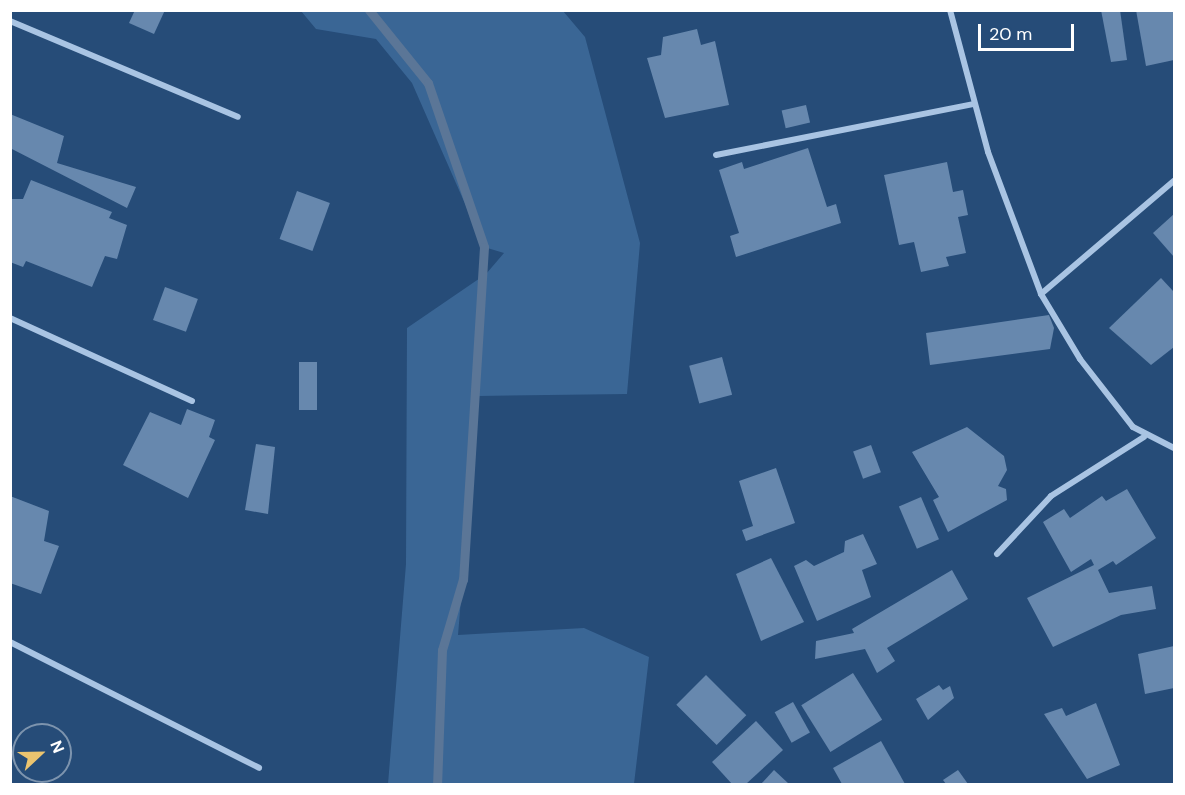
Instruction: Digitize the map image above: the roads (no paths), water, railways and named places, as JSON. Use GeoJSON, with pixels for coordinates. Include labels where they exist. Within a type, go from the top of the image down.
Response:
{"type":"FeatureCollection","features":[{"type":"Feature","properties":{"kind":"street"},"geometry":{"type":"LineString","coordinates":[[950,10],[973,104],[1041,294],[1080,359],[1144,437],[1174,448]]}},
{"type":"Feature","properties":{"kind":"street"},"geometry":{"type":"LineString","coordinates":[[10,21],[238,117]]}},
{"type":"Feature","properties":{"kind":"street"},"geometry":{"type":"LineString","coordinates":[[717,155],[973,104]]}},
{"type":"Feature","properties":{"kind":"street"},"geometry":{"type":"LineString","coordinates":[[1041,294],[1174,181]]}},
{"type":"Feature","properties":{"kind":"street"},"geometry":{"type":"LineString","coordinates":[[10,318],[192,401]]}},
{"type":"Feature","properties":{"kind":"street"},"geometry":{"type":"LineString","coordinates":[[997,554],[1051,496],[1144,437]]}},
{"type":"Feature","properties":{"kind":"street"},"geometry":{"type":"LineString","coordinates":[[10,642],[259,768]]}},
{"type":"Feature","properties":{"kind":"waterway"},"geometry":{"type":"LineString","coordinates":[[369,10],[428,83],[484,247],[463,579],[442,650],[437,784]]}}]}
